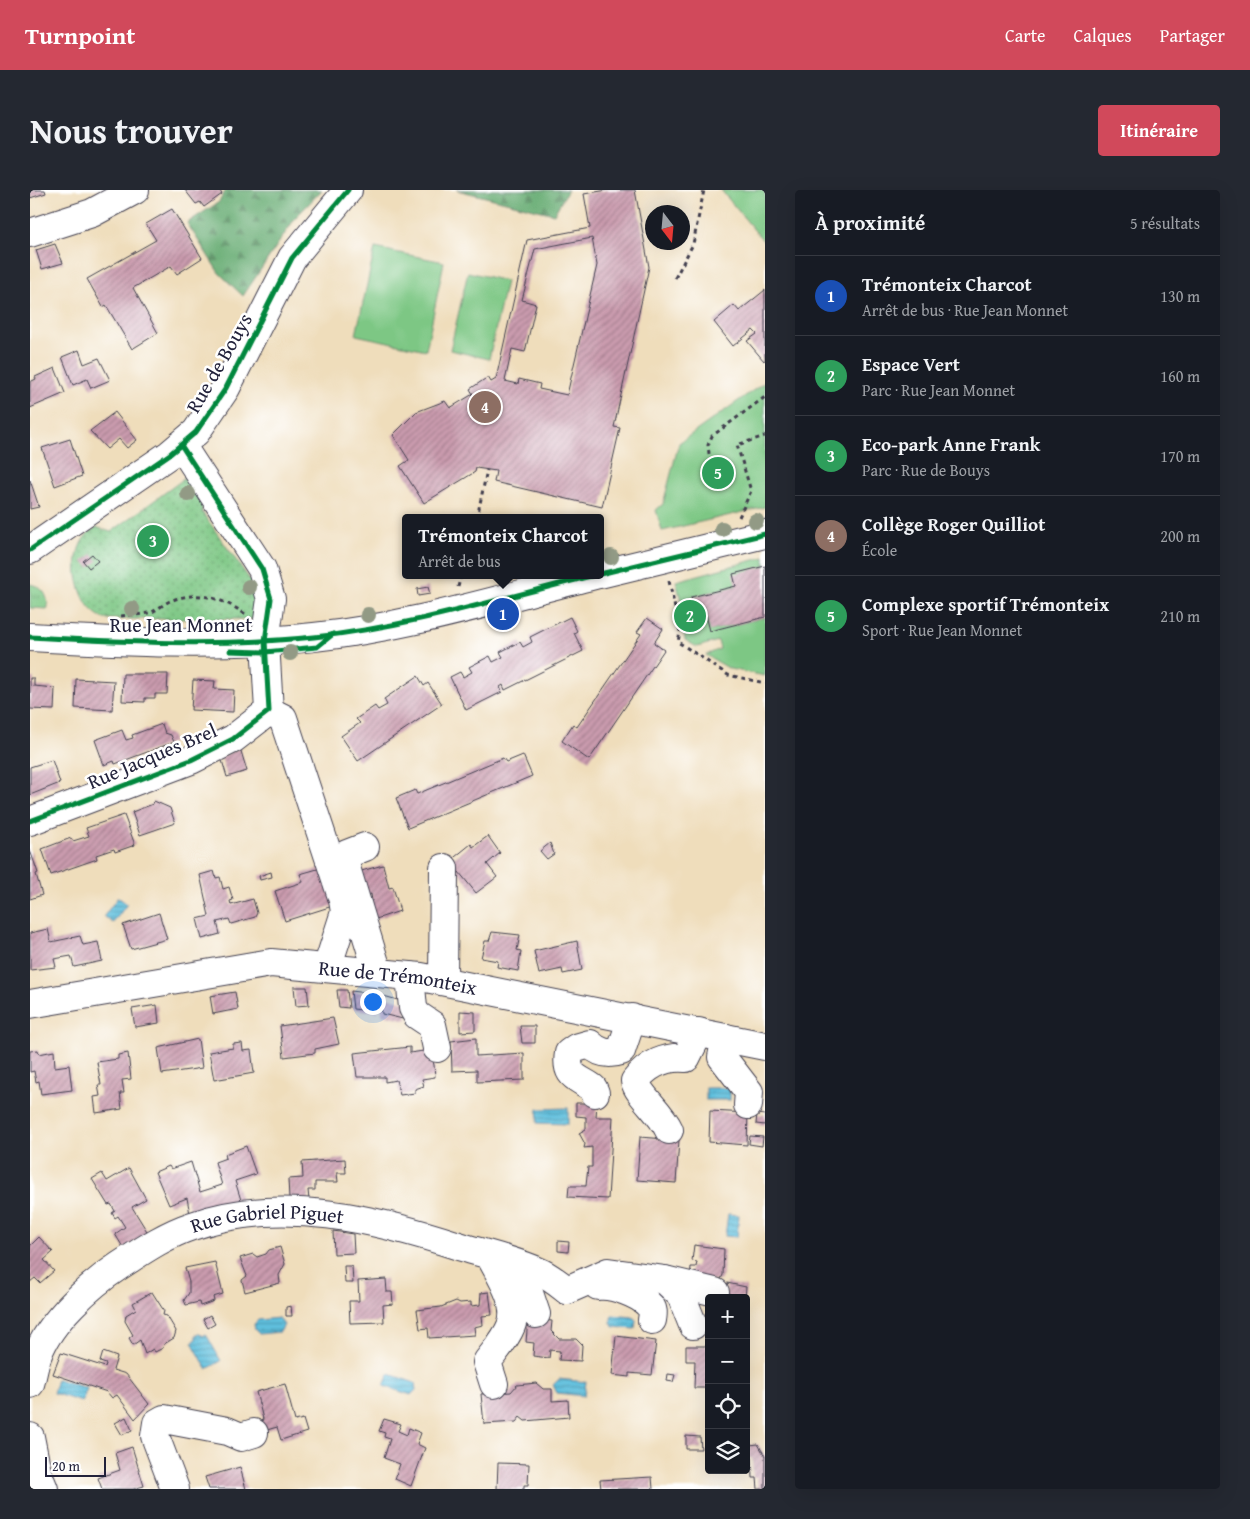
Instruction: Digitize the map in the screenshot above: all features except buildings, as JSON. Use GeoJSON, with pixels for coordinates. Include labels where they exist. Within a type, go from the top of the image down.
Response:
{"type":"FeatureCollection","features":[{"type":"Feature","properties":{"kind":"street"},"geometry":{"type":"LineString","coordinates":[[30,233],[92,213],[134,190]]}},
{"type":"Feature","properties":{"kind":"street","name":"Rue de Bouys"},"geometry":{"type":"LineString","coordinates":[[30,550],[181,445],[196,432],[226,388],[292,258],[348,190]]}},
{"type":"Feature","properties":{"kind":"street"},"geometry":{"type":"LineString","coordinates":[[181,445],[262,569],[271,600],[267,628],[269,711],[283,718],[343,900],[345,912],[327,968]]}},
{"type":"Feature","properties":{"kind":"street"},"geometry":{"type":"LineString","coordinates":[[604,573],[765,534]]}},
{"type":"Feature","properties":{"kind":"street","name":"Rue Jean Monnet"},"geometry":{"type":"LineString","coordinates":[[30,637],[216,643],[267,628],[370,629],[501,601],[580,579]]}},
{"type":"Feature","properties":{"kind":"street","name":"Rue Jacques Brel"},"geometry":{"type":"LineString","coordinates":[[30,821],[192,760],[233,738],[269,711]]}},
{"type":"Feature","properties":{"kind":"street"},"geometry":{"type":"LineString","coordinates":[[365,847],[347,854],[344,861],[378,973]]}},
{"type":"Feature","properties":{"kind":"street"},"geometry":{"type":"LineString","coordinates":[[443,982],[444,868]]}},
{"type":"Feature","properties":{"kind":"street","name":"Rue de Trémonteix"},"geometry":{"type":"LineString","coordinates":[[30,1004],[270,963],[410,976],[632,1018],[765,1046]]}},
{"type":"Feature","properties":{"kind":"street"},"geometry":{"type":"LineString","coordinates":[[410,976],[413,1008],[417,1015],[432,1025],[437,1048]]}},
{"type":"Feature","properties":{"kind":"street"},"geometry":{"type":"LineString","coordinates":[[595,1093],[593,1088],[574,1078],[570,1070],[569,1053],[576,1048],[590,1044],[611,1054],[621,1051],[632,1018]]}},
{"type":"Feature","properties":{"kind":"street"},"geometry":{"type":"LineString","coordinates":[[669,1130],[664,1118],[637,1088],[635,1081],[643,1070],[671,1057],[686,1058],[699,1032]]}},
{"type":"Feature","properties":{"kind":"street"},"geometry":{"type":"LineString","coordinates":[[726,1038],[722,1058],[750,1092],[748,1105]]}},
{"type":"Feature","properties":{"kind":"street","name":"Rue Gabriel Piguet"},"geometry":{"type":"LineString","coordinates":[[30,1384],[38,1353],[50,1332],[77,1300],[109,1273],[155,1243],[191,1226],[227,1216],[283,1212],[337,1215],[407,1229],[542,1273],[567,1290]]}},
{"type":"Feature","properties":{"kind":"street"},"geometry":{"type":"LineString","coordinates":[[490,1256],[507,1289],[513,1312],[512,1326],[487,1362],[494,1384]]}},
{"type":"Feature","properties":{"kind":"street"},"geometry":{"type":"LineString","coordinates":[[520,1266],[536,1314]]}},
{"type":"Feature","properties":{"kind":"street"},"geometry":{"type":"LineString","coordinates":[[567,1290],[608,1272],[666,1280],[715,1292]]}},
{"type":"Feature","properties":{"kind":"street"},"geometry":{"type":"LineString","coordinates":[[666,1280],[681,1295],[693,1325]]}},
{"type":"Feature","properties":{"kind":"street"},"geometry":{"type":"LineString","coordinates":[[567,1290],[606,1285],[649,1304],[653,1310],[652,1320]]}},
{"type":"Feature","properties":{"kind":"street"},"geometry":{"type":"LineString","coordinates":[[175,1489],[155,1436],[157,1424],[164,1419],[226,1431],[241,1437],[254,1433]]}},
{"type":"Feature","properties":{"kind":"street"},"geometry":{"type":"LineString","coordinates":[[30,1437],[37,1472],[44,1489]]}},
{"type":"Feature","properties":{"kind":"path"},"geometry":{"type":"LineString","coordinates":[[675,278],[693,244],[704,190]]}},
{"type":"Feature","properties":{"kind":"path"},"geometry":{"type":"LineString","coordinates":[[710,454],[708,444],[712,436],[765,398]]}},
{"type":"Feature","properties":{"kind":"path"},"geometry":{"type":"LineString","coordinates":[[738,519],[751,491],[737,445],[765,436]]}},
{"type":"Feature","properties":{"kind":"path"},"geometry":{"type":"LineString","coordinates":[[478,514],[487,470]]}},
{"type":"Feature","properties":{"kind":"path"},"geometry":{"type":"LineString","coordinates":[[664,558],[680,631],[678,642],[728,675],[765,683]]}},
{"type":"Feature","properties":{"kind":"path"},"geometry":{"type":"LineString","coordinates":[[111,616],[150,613],[169,602],[186,596],[214,596],[231,604],[267,628]]}},
{"type":"Feature","properties":{"kind":"green space"},"geometry":{"type":"Polygon","coordinates":[[[226,190],[322,190],[296,217],[243,296],[219,273],[187,223],[219,202],[226,190]]]}},
{"type":"Feature","properties":{"kind":"green space"},"geometry":{"type":"Polygon","coordinates":[[[457,190],[568,190],[554,214],[457,190]]]}},
{"type":"Feature","properties":{"kind":"green space"},"geometry":{"type":"Polygon","coordinates":[[[721,190],[765,190],[765,243],[721,190]]]}},
{"type":"Feature","properties":{"kind":"green space"},"geometry":{"type":"Polygon","coordinates":[[[375,248],[444,262],[426,350],[356,335],[375,248]]]}},
{"type":"Feature","properties":{"kind":"green space"},"geometry":{"type":"Polygon","coordinates":[[[468,272],[506,281],[489,359],[450,350],[468,272]]]}},
{"type":"Feature","properties":{"kind":"green space"},"geometry":{"type":"Polygon","coordinates":[[[765,382],[765,507],[662,531],[656,510],[663,504],[679,443],[765,382]]]}},
{"type":"Feature","properties":{"kind":"green space"},"geometry":{"type":"Polygon","coordinates":[[[185,478],[200,498],[202,512],[258,591],[257,619],[104,619],[89,607],[80,587],[76,564],[81,543],[87,534],[96,527],[111,532],[185,478]]]}},
{"type":"Feature","properties":{"kind":"green space"},"geometry":{"type":"Polygon","coordinates":[[[765,557],[765,566],[736,586],[691,597],[696,617],[706,615],[710,631],[765,617],[765,676],[730,669],[706,655],[720,649],[718,641],[697,647],[685,640],[684,631],[688,628],[676,581],[765,557]]]}},
{"type":"Feature","properties":{"kind":"green space"},"geometry":{"type":"Polygon","coordinates":[[[30,584],[42,590],[47,600],[48,609],[30,608],[30,584]]]}},
{"type":"Feature","properties":{"kind":"water"},"geometry":{"type":"Polygon","coordinates":[[[118,897],[127,904],[113,923],[104,916],[118,897]]]}},
{"type":"Feature","properties":{"kind":"water"},"geometry":{"type":"Polygon","coordinates":[[[706,1088],[730,1088],[730,1100],[706,1100],[706,1088]]]}},
{"type":"Feature","properties":{"kind":"water"},"geometry":{"type":"Polygon","coordinates":[[[568,1108],[568,1124],[537,1123],[538,1109],[568,1108]]]}},
{"type":"Feature","properties":{"kind":"water"},"geometry":{"type":"Polygon","coordinates":[[[728,1214],[739,1215],[737,1237],[725,1236],[728,1214]]]}},
{"type":"Feature","properties":{"kind":"water"},"geometry":{"type":"Polygon","coordinates":[[[612,1315],[633,1317],[636,1320],[635,1329],[614,1327],[611,1323],[612,1315]]]}},
{"type":"Feature","properties":{"kind":"water"},"geometry":{"type":"Polygon","coordinates":[[[279,1318],[284,1325],[280,1332],[259,1334],[255,1330],[254,1324],[258,1320],[279,1318]]]}},
{"type":"Feature","properties":{"kind":"water"},"geometry":{"type":"Polygon","coordinates":[[[200,1333],[203,1336],[206,1334],[221,1361],[207,1369],[192,1342],[196,1340],[196,1335],[200,1333]]]}},
{"type":"Feature","properties":{"kind":"water"},"geometry":{"type":"Polygon","coordinates":[[[389,1374],[415,1383],[416,1390],[411,1395],[384,1386],[389,1374]]]}},
{"type":"Feature","properties":{"kind":"water"},"geometry":{"type":"Polygon","coordinates":[[[57,1379],[87,1388],[82,1402],[53,1393],[57,1379]]]}},
{"type":"Feature","properties":{"kind":"water"},"geometry":{"type":"Polygon","coordinates":[[[559,1379],[586,1382],[584,1396],[557,1393],[553,1385],[559,1379]]]}},
{"type":"Feature","properties":{"kind":"cycle path"},"geometry":{"type":"LineString","coordinates":[[30,550],[170,454],[196,432],[226,388],[292,258],[348,190]]}},
{"type":"Feature","properties":{"kind":"cycle path"},"geometry":{"type":"LineString","coordinates":[[30,821],[191,760],[233,739],[269,711],[265,641],[271,599],[262,569],[181,445]]}},
{"type":"Feature","properties":{"kind":"cycle path"},"geometry":{"type":"LineString","coordinates":[[604,573],[765,534]]}},
{"type":"Feature","properties":{"kind":"cycle path"},"geometry":{"type":"LineString","coordinates":[[30,637],[208,643],[314,637],[420,619],[579,579]]}},
{"type":"Feature","properties":{"kind":"cycle path"},"geometry":{"type":"LineString","coordinates":[[230,651],[265,652],[317,647],[333,634]]}},
{"type":"Feature","properties":{"kind":"place","name":"Collège Roger Quilliot"},"geometry":{"type":"Point","coordinates":[485,407]}},
{"type":"Feature","properties":{"kind":"place","name":"Complexe sportif Trémonteix"},"geometry":{"type":"Point","coordinates":[718,473]}},
{"type":"Feature","properties":{"kind":"place","name":"Eco-park Anne Frank"},"geometry":{"type":"Point","coordinates":[153,541]}},
{"type":"Feature","properties":{"kind":"place","name":"Trémonteix Charcot"},"geometry":{"type":"Point","coordinates":[503,614]}},
{"type":"Feature","properties":{"kind":"place","name":"Espace Vert"},"geometry":{"type":"Point","coordinates":[690,616]}}]}
